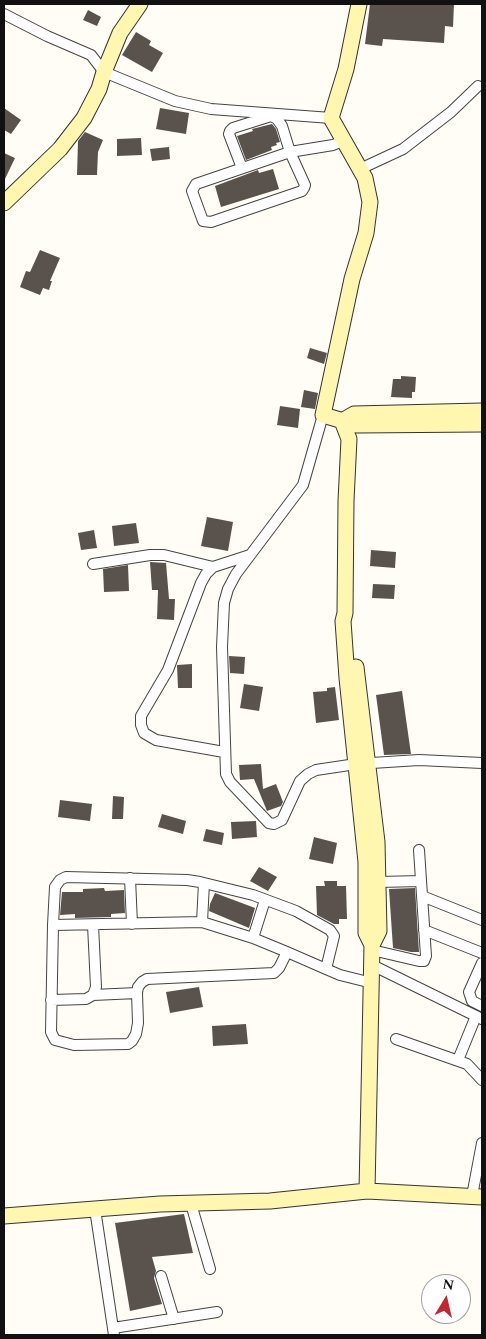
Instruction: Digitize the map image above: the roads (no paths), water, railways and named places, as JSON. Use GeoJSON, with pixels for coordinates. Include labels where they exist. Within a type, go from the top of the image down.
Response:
{"type":"FeatureCollection","features":[{"type":"Feature","properties":{"kind":"street"},"geometry":{"type":"LineString","coordinates":[[4,202],[60,149],[88,110],[99,89],[120,34],[140,4]]}},
{"type":"Feature","properties":{"kind":"street"},"geometry":{"type":"LineString","coordinates":[[359,4],[346,69],[331,118],[365,178],[370,202],[366,233],[352,279],[324,415],[303,485],[236,574],[228,589],[224,603],[222,646],[225,769],[230,782],[269,823],[274,824],[282,820],[300,781],[316,770],[362,763],[419,760],[482,763]]}},
{"type":"Feature","properties":{"kind":"street"},"geometry":{"type":"LineString","coordinates":[[4,14],[47,36],[92,55],[104,72],[175,101],[211,109],[331,118]]}},
{"type":"Feature","properties":{"kind":"street"},"geometry":{"type":"LineString","coordinates":[[360,169],[403,149],[451,112],[478,86]]}},
{"type":"Feature","properties":{"kind":"street"},"geometry":{"type":"LineString","coordinates":[[242,168],[229,134],[232,128],[271,116],[277,119],[282,126],[290,152],[305,185],[302,191],[211,222],[204,220],[192,191],[196,184],[290,152],[334,145],[345,140]]}},
{"type":"Feature","properties":{"kind":"street"},"geometry":{"type":"LineString","coordinates":[[342,421],[354,414],[482,410]]}},
{"type":"Feature","properties":{"kind":"street"},"geometry":{"type":"LineString","coordinates":[[324,415],[357,425],[482,424]]}},
{"type":"Feature","properties":{"kind":"street"},"geometry":{"type":"LineString","coordinates":[[342,421],[349,439],[346,501],[345,613],[342,620],[352,678],[371,842],[379,882],[379,931],[372,948]]}},
{"type":"Feature","properties":{"kind":"street"},"geometry":{"type":"LineString","coordinates":[[93,564],[150,555],[164,555],[213,567],[251,554]]}},
{"type":"Feature","properties":{"kind":"street"},"geometry":{"type":"LineString","coordinates":[[213,567],[201,583],[168,670],[141,716],[141,725],[144,733],[156,740],[224,752]]}},
{"type":"Feature","properties":{"kind":"street"},"geometry":{"type":"LineString","coordinates":[[367,1191],[372,948],[366,933],[371,842]]}},
{"type":"Feature","properties":{"kind":"street"},"geometry":{"type":"LineString","coordinates":[[372,948],[419,961],[424,960],[426,956],[419,850]]}},
{"type":"Feature","properties":{"kind":"street"},"geometry":{"type":"LineString","coordinates":[[287,952],[279,968],[274,973],[147,979],[138,987],[138,1023],[136,1034],[128,1044],[74,1045],[55,1040],[51,1032],[55,888],[60,880],[66,876],[187,880],[253,895],[296,912],[330,930],[334,936],[326,969]]}},
{"type":"Feature","properties":{"kind":"street"},"geometry":{"type":"LineString","coordinates":[[130,878],[132,924]]}},
{"type":"Feature","properties":{"kind":"street"},"geometry":{"type":"LineString","coordinates":[[379,882],[421,881]]}},
{"type":"Feature","properties":{"kind":"street"},"geometry":{"type":"LineString","coordinates":[[202,922],[204,883]]}},
{"type":"Feature","properties":{"kind":"street"},"geometry":{"type":"LineString","coordinates":[[422,896],[482,920]]}},
{"type":"Feature","properties":{"kind":"street"},"geometry":{"type":"LineString","coordinates":[[253,938],[265,900]]}},
{"type":"Feature","properties":{"kind":"street"},"geometry":{"type":"LineString","coordinates":[[53,926],[202,922],[253,938],[340,975],[372,983]]}},
{"type":"Feature","properties":{"kind":"street"},"geometry":{"type":"LineString","coordinates":[[51,1000],[86,999],[92,995],[96,987],[93,924]]}},
{"type":"Feature","properties":{"kind":"street"},"geometry":{"type":"LineString","coordinates":[[424,930],[482,953]]}},
{"type":"Feature","properties":{"kind":"street"},"geometry":{"type":"LineString","coordinates":[[482,963],[469,992],[472,1001],[482,1006]]}},
{"type":"Feature","properties":{"kind":"street"},"geometry":{"type":"LineString","coordinates":[[372,965],[479,1018],[458,1060]]}},
{"type":"Feature","properties":{"kind":"street"},"geometry":{"type":"LineString","coordinates":[[92,995],[137,994]]}},
{"type":"Feature","properties":{"kind":"street"},"geometry":{"type":"LineString","coordinates":[[396,1039],[467,1064],[482,1080]]}},
{"type":"Feature","properties":{"kind":"street"},"geometry":{"type":"LineString","coordinates":[[4,1216],[160,1204],[270,1201],[367,1191],[477,1197],[482,1143]]}},
{"type":"Feature","properties":{"kind":"street"},"geometry":{"type":"LineString","coordinates":[[191,1204],[210,1269]]}},
{"type":"Feature","properties":{"kind":"street"},"geometry":{"type":"LineString","coordinates":[[95,1209],[114,1332],[217,1312]]}},
{"type":"Feature","properties":{"kind":"street"},"geometry":{"type":"LineString","coordinates":[[161,1276],[174,1319]]}}]}
